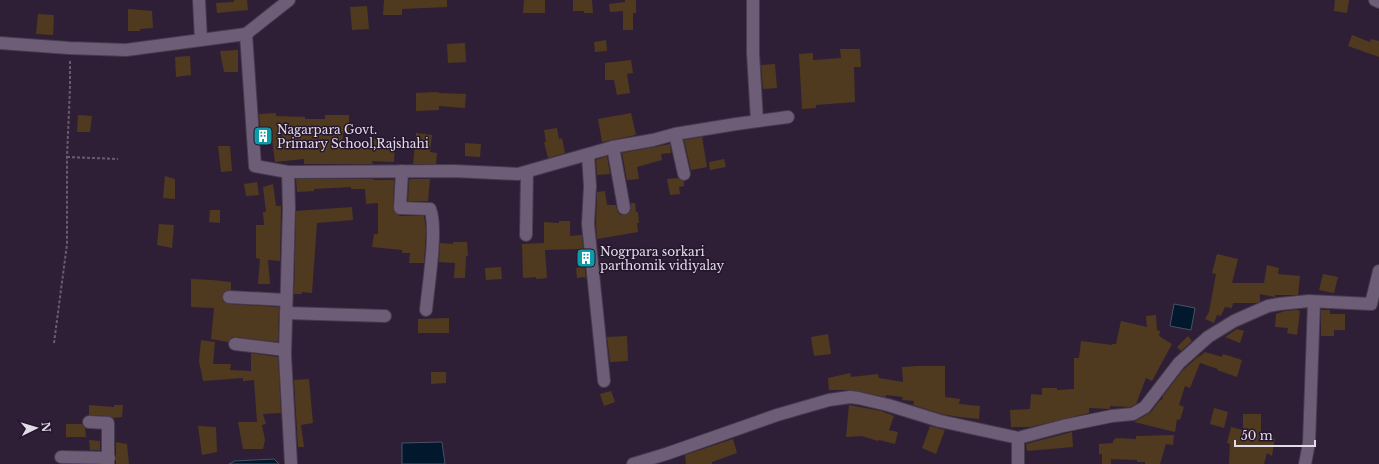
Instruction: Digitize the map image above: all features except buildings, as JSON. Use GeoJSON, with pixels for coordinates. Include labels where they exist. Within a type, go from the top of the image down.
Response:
{"type":"FeatureCollection","features":[{"type":"Feature","properties":{"kind":"street"},"geometry":{"type":"LineString","coordinates":[[199,0],[201,40]]}},
{"type":"Feature","properties":{"kind":"street"},"geometry":{"type":"LineString","coordinates":[[0,43],[126,50],[246,34],[290,0]]}},
{"type":"Feature","properties":{"kind":"street"},"geometry":{"type":"LineString","coordinates":[[753,0],[753,53],[757,121]]}},
{"type":"Feature","properties":{"kind":"street"},"geometry":{"type":"LineString","coordinates":[[1375,0],[1379,2]]}},
{"type":"Feature","properties":{"kind":"street"},"geometry":{"type":"LineString","coordinates":[[246,34],[256,166],[288,172],[402,170],[518,174],[613,148],[675,134],[788,117]]}},
{"type":"Feature","properties":{"kind":"street"},"geometry":{"type":"LineString","coordinates":[[675,134],[684,174]]}},
{"type":"Feature","properties":{"kind":"street"},"geometry":{"type":"LineString","coordinates":[[613,148],[624,208]]}},
{"type":"Feature","properties":{"kind":"street"},"geometry":{"type":"LineString","coordinates":[[588,155],[590,186],[588,224],[604,381]]}},
{"type":"Feature","properties":{"kind":"street"},"geometry":{"type":"LineString","coordinates":[[402,170],[400,208],[430,209],[433,216],[426,310]]}},
{"type":"Feature","properties":{"kind":"street"},"geometry":{"type":"LineString","coordinates":[[288,172],[289,208],[285,350],[291,464]]}},
{"type":"Feature","properties":{"kind":"street"},"geometry":{"type":"LineString","coordinates":[[526,235],[527,172]]}},
{"type":"Feature","properties":{"kind":"street"},"geometry":{"type":"LineString","coordinates":[[633,464],[777,415],[829,400],[850,397],[888,405],[940,422],[1018,438],[1063,426],[1112,416],[1133,414],[1145,407],[1179,363],[1208,337],[1234,321],[1268,306],[1279,304],[1314,302],[1375,304],[1379,271]]}},
{"type":"Feature","properties":{"kind":"street"},"geometry":{"type":"LineString","coordinates":[[229,298],[286,300]]}},
{"type":"Feature","properties":{"kind":"street"},"geometry":{"type":"LineString","coordinates":[[1305,464],[1309,443],[1314,302]]}},
{"type":"Feature","properties":{"kind":"street"},"geometry":{"type":"LineString","coordinates":[[286,313],[385,316]]}},
{"type":"Feature","properties":{"kind":"street"},"geometry":{"type":"LineString","coordinates":[[235,344],[285,350]]}},
{"type":"Feature","properties":{"kind":"street"},"geometry":{"type":"LineString","coordinates":[[62,457],[108,461],[108,423],[89,422]]}},
{"type":"Feature","properties":{"kind":"street"},"geometry":{"type":"LineString","coordinates":[[1018,438],[1018,464]]}},
{"type":"Feature","properties":{"kind":"path"},"geometry":{"type":"LineString","coordinates":[[54,343],[67,244],[67,158],[70,87],[69,48]]}},
{"type":"Feature","properties":{"kind":"path"},"geometry":{"type":"LineString","coordinates":[[67,158],[118,159]]}},
{"type":"Feature","properties":{"kind":"water"},"geometry":{"type":"Polygon","coordinates":[[[1174,304],[1195,308],[1191,330],[1170,326],[1174,304]]]}},
{"type":"Feature","properties":{"kind":"water"},"geometry":{"type":"Polygon","coordinates":[[[442,442],[445,464],[402,464],[402,443],[442,442]]]}},
{"type":"Feature","properties":{"kind":"water"},"geometry":{"type":"Polygon","coordinates":[[[274,459],[279,464],[229,464],[235,461],[274,459]]]}},
{"type":"Feature","properties":{"kind":"place","name":"Nagarpara Govt. Primary School,Rajshahi"},"geometry":{"type":"Point","coordinates":[263,136]}},
{"type":"Feature","properties":{"kind":"place","name":"Nogrpara sorkari parthomik vidiyalay"},"geometry":{"type":"Point","coordinates":[586,258]}}]}
